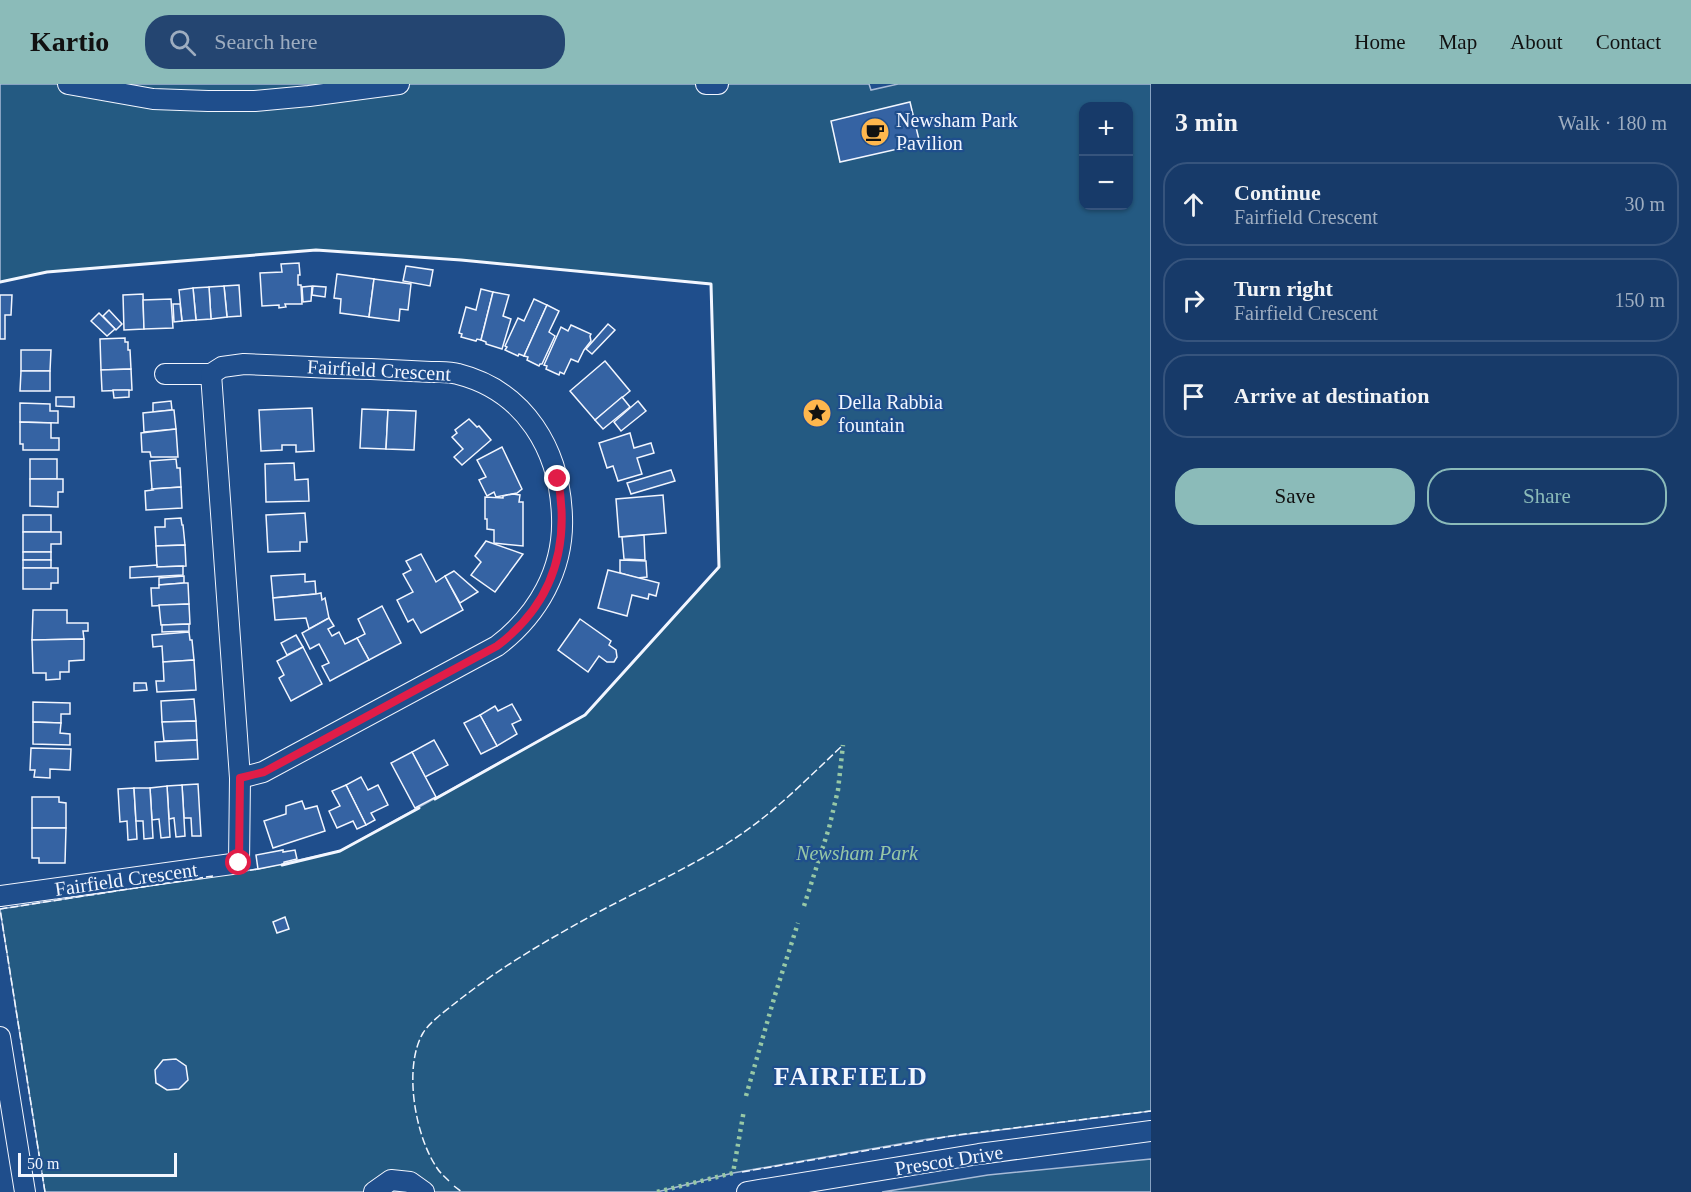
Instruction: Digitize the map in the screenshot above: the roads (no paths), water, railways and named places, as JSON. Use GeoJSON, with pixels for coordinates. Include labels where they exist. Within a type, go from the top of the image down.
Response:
{"type":"FeatureCollection","features":[{"type":"Feature","properties":{"kind":"street"},"geometry":{"type":"LineString","coordinates":[[68,84],[153,99],[208,101],[266,100],[399,84]]}},
{"type":"Feature","properties":{"kind":"street"},"geometry":{"type":"LineString","coordinates":[[706,84],[718,84]]}},
{"type":"Feature","properties":{"kind":"street","name":"Fairfield Crescent"},"geometry":{"type":"LineString","coordinates":[[165,374],[211,374],[222,367],[244,364],[456,373],[491,386],[516,404],[542,439],[558,479],[562,521],[557,562],[550,581],[533,611],[510,636],[497,646],[264,772],[240,778]]}},
{"type":"Feature","properties":{"kind":"street","name":"Fairfield Crescent"},"geometry":{"type":"LineString","coordinates":[[0,896],[239,863],[240,778],[211,374]]}},
{"type":"Feature","properties":{"kind":"street"},"geometry":{"type":"LineString","coordinates":[[0,1037],[25,1192]]}},
{"type":"Feature","properties":{"kind":"street","name":"Prescot Drive"},"geometry":{"type":"LineString","coordinates":[[747,1192],[979,1154],[1151,1131]]}},
{"type":"Feature","properties":{"kind":"street"},"geometry":{"type":"LineString","coordinates":[[374,1192],[391,1180],[411,1182],[424,1192]]}},
{"type":"Feature","properties":{"kind":"place","name":"Newsham Park Pavilion"},"geometry":{"type":"Point","coordinates":[875,132]}},
{"type":"Feature","properties":{"kind":"place","name":"Della Rabbia fountain"},"geometry":{"type":"Point","coordinates":[817,413]}},
{"type":"Feature","properties":{"kind":"district","name":"FAIRFIELD"},"geometry":{"type":"Point","coordinates":[851,1076]}},
{"type":"Feature","properties":{"kind":"park label","name":"Newsham Park"},"geometry":{"type":"Point","coordinates":[857,853]}}]}
